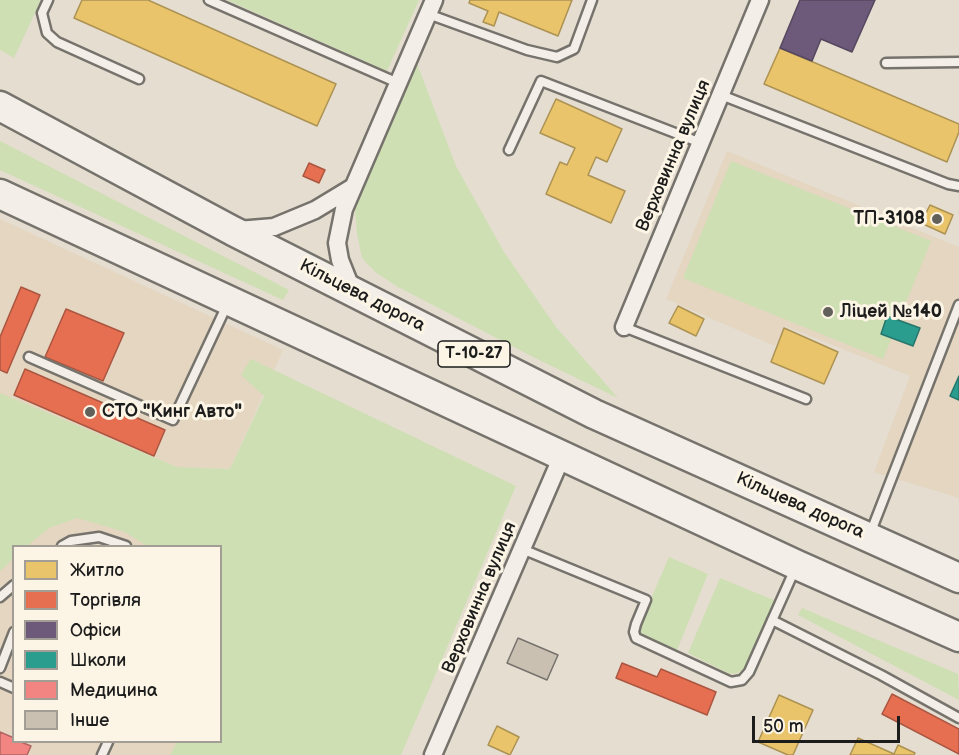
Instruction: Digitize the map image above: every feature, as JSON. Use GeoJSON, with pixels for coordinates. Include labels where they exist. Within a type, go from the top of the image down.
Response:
{"type":"FeatureCollection","features":[{"type":"Feature","properties":{"kind":"highway","name":"Кільцева дорога"},"geometry":{"type":"LineString","coordinates":[[0,106],[233,231],[594,414],[959,578]]}},
{"type":"Feature","properties":{"kind":"highway"},"geometry":{"type":"LineString","coordinates":[[0,194],[797,565],[959,637]]}},
{"type":"Feature","properties":{"kind":"street","name":"Верховинна вулиця"},"geometry":{"type":"LineString","coordinates":[[624,327],[760,0]]}},
{"type":"Feature","properties":{"kind":"street"},"geometry":{"type":"LineString","coordinates":[[352,291],[339,260],[337,243],[344,209],[431,7]]}},
{"type":"Feature","properties":{"kind":"street"},"geometry":{"type":"LineString","coordinates":[[233,231],[274,227],[315,210],[353,187]]}},
{"type":"Feature","properties":{"kind":"street","name":"Верховинна вулиця"},"geometry":{"type":"LineString","coordinates":[[433,755],[562,456]]}},
{"type":"Feature","properties":{"kind":"lane"},"geometry":{"type":"LineString","coordinates":[[48,0],[42,13],[47,33],[57,42],[139,79]]}},
{"type":"Feature","properties":{"kind":"lane"},"geometry":{"type":"LineString","coordinates":[[209,0],[398,83]]}},
{"type":"Feature","properties":{"kind":"lane"},"geometry":{"type":"LineString","coordinates":[[431,7],[527,50],[557,57],[574,49],[592,0]]}},
{"type":"Feature","properties":{"kind":"lane"},"geometry":{"type":"LineString","coordinates":[[886,63],[959,62]]}},
{"type":"Feature","properties":{"kind":"lane"},"geometry":{"type":"LineString","coordinates":[[509,150],[541,81],[701,142]]}},
{"type":"Feature","properties":{"kind":"lane"},"geometry":{"type":"LineString","coordinates":[[721,95],[948,184],[959,186]]}},
{"type":"Feature","properties":{"kind":"lane"},"geometry":{"type":"LineString","coordinates":[[29,357],[172,420],[214,328],[229,302]]}},
{"type":"Feature","properties":{"kind":"lane"},"geometry":{"type":"LineString","coordinates":[[868,537],[959,305]]}},
{"type":"Feature","properties":{"kind":"lane"},"geometry":{"type":"LineString","coordinates":[[624,327],[806,399]]}},
{"type":"Feature","properties":{"kind":"lane"},"geometry":{"type":"LineString","coordinates":[[64,545],[71,541],[99,537],[123,545]]}},
{"type":"Feature","properties":{"kind":"lane"},"geometry":{"type":"LineString","coordinates":[[522,549],[646,600],[636,624],[634,632],[636,638],[731,682],[742,680],[749,672],[797,565]]}},
{"type":"Feature","properties":{"kind":"lane"},"geometry":{"type":"LineString","coordinates":[[0,597],[12,587]]}},
{"type":"Feature","properties":{"kind":"lane"},"geometry":{"type":"LineString","coordinates":[[772,620],[959,718]]}},
{"type":"Feature","properties":{"kind":"lane"},"geometry":{"type":"LineString","coordinates":[[0,668],[12,637]]}},
{"type":"Feature","properties":{"kind":"shaded area","name":"Ліцей №140"},"geometry":{"type":"Polygon","coordinates":[[[727,151],[959,247],[959,498],[874,472],[910,376],[785,326],[775,346],[666,299],[727,151]]]}},
{"type":"Feature","properties":{"kind":"shaded area"},"geometry":{"type":"Polygon","coordinates":[[[0,219],[283,350],[230,469],[180,467],[400,755],[0,755],[0,219]]]}},
{"type":"Feature","properties":{"kind":"green space"},"geometry":{"type":"Polygon","coordinates":[[[0,0],[41,0],[14,58],[0,50],[0,0]]]}},
{"type":"Feature","properties":{"kind":"green space"},"geometry":{"type":"Polygon","coordinates":[[[227,0],[419,0],[387,71],[227,0]]]}},
{"type":"Feature","properties":{"kind":"green space"},"geometry":{"type":"Polygon","coordinates":[[[416,61],[456,166],[504,252],[556,327],[618,398],[398,287],[375,272],[362,258],[355,210],[364,181],[416,61]]]}},
{"type":"Feature","properties":{"kind":"green space"},"geometry":{"type":"Polygon","coordinates":[[[0,141],[289,290],[283,300],[0,170],[0,141]]]}},
{"type":"Feature","properties":{"kind":"green space"},"geometry":{"type":"Polygon","coordinates":[[[731,161],[931,241],[883,359],[683,278],[731,161]]]}},
{"type":"Feature","properties":{"kind":"green space"},"geometry":{"type":"Polygon","coordinates":[[[251,359],[516,486],[401,755],[170,755],[176,743],[222,743],[222,545],[145,545],[125,532],[77,518],[49,528],[28,545],[12,545],[12,560],[0,571],[0,393],[177,467],[230,469],[264,396],[241,375],[251,359]]]}},
{"type":"Feature","properties":{"kind":"green space"},"geometry":{"type":"Polygon","coordinates":[[[669,557],[708,574],[677,650],[645,637],[639,632],[640,624],[669,557]]]}},
{"type":"Feature","properties":{"kind":"green space"},"geometry":{"type":"Polygon","coordinates":[[[720,578],[776,601],[744,669],[738,673],[730,674],[688,653],[720,578]]]}},
{"type":"Feature","properties":{"kind":"green space"},"geometry":{"type":"Polygon","coordinates":[[[802,608],[958,674],[959,700],[798,615],[802,608]]]}},
{"type":"Feature","properties":{"kind":"building: Житло"},"geometry":{"type":"Polygon","coordinates":[[[82,0],[148,0],[336,84],[317,126],[74,18],[82,0]]]}},
{"type":"Feature","properties":{"kind":"building: Житло"},"geometry":{"type":"Polygon","coordinates":[[[470,0],[572,0],[558,36],[499,12],[494,26],[483,22],[488,11],[469,3],[470,0]]]}},
{"type":"Feature","properties":{"kind":"building: Житло"},"geometry":{"type":"Polygon","coordinates":[[[780,48],[959,124],[959,132],[947,162],[764,84],[780,48]]]}},
{"type":"Feature","properties":{"kind":"building: Житло"},"geometry":{"type":"Polygon","coordinates":[[[556,99],[622,129],[607,162],[596,157],[588,175],[625,191],[611,223],[546,194],[560,162],[567,165],[575,148],[540,133],[556,99]]]}},
{"type":"Feature","properties":{"kind":"building: Житло","name":"ТП-3108"},"geometry":{"type":"Polygon","coordinates":[[[930,205],[953,215],[945,234],[921,223],[930,205]]]}},
{"type":"Feature","properties":{"kind":"building: Житло"},"geometry":{"type":"Polygon","coordinates":[[[678,306],[704,319],[696,336],[669,323],[678,306]]]}},
{"type":"Feature","properties":{"kind":"building: Житло"},"geometry":{"type":"Polygon","coordinates":[[[784,328],[838,352],[824,384],[771,362],[784,328]]]}},
{"type":"Feature","properties":{"kind":"building: Житло"},"geometry":{"type":"Polygon","coordinates":[[[779,695],[813,710],[793,755],[758,742],[779,695]]]}},
{"type":"Feature","properties":{"kind":"building: Житло"},"geometry":{"type":"Polygon","coordinates":[[[497,726],[519,737],[510,755],[488,745],[497,726]]]}},
{"type":"Feature","properties":{"kind":"building: Житло"},"geometry":{"type":"Polygon","coordinates":[[[858,738],[894,754],[898,745],[915,753],[914,755],[850,755],[858,738]]]}},
{"type":"Feature","properties":{"kind":"building: Торгівля"},"geometry":{"type":"Polygon","coordinates":[[[309,163],[325,170],[319,183],[303,176],[309,163]]]}},
{"type":"Feature","properties":{"kind":"building: Торгівля"},"geometry":{"type":"Polygon","coordinates":[[[21,287],[40,295],[7,373],[0,370],[0,337],[21,287]]]}},
{"type":"Feature","properties":{"kind":"building: Торгівля"},"geometry":{"type":"Polygon","coordinates":[[[66,309],[124,333],[103,381],[45,357],[66,309]]]}},
{"type":"Feature","properties":{"kind":"building: Торгівля","name":"СТО \"Кинг Авто\""},"geometry":{"type":"Polygon","coordinates":[[[25,369],[165,430],[154,456],[14,395],[25,369]]]}},
{"type":"Feature","properties":{"kind":"building: Торгівля"},"geometry":{"type":"Polygon","coordinates":[[[622,663],[657,677],[661,669],[716,692],[707,715],[616,678],[622,663]]]}},
{"type":"Feature","properties":{"kind":"building: Торгівля"},"geometry":{"type":"Polygon","coordinates":[[[892,694],[959,729],[959,754],[882,714],[892,694]]]}},
{"type":"Feature","properties":{"kind":"building: Офіси"},"geometry":{"type":"Polygon","coordinates":[[[800,0],[875,0],[852,52],[821,39],[812,61],[780,48],[800,0]]]}},
{"type":"Feature","properties":{"kind":"building: Школи"},"geometry":{"type":"Polygon","coordinates":[[[887,316],[920,328],[913,346],[881,334],[887,316]]]}},
{"type":"Feature","properties":{"kind":"building: Школи"},"geometry":{"type":"Polygon","coordinates":[[[959,376],[959,400],[950,396],[959,376]]]}},
{"type":"Feature","properties":{"kind":"building: Медицина"},"geometry":{"type":"Polygon","coordinates":[[[0,732],[12,737],[12,743],[31,746],[27,755],[0,755],[0,732]]]}},
{"type":"Feature","properties":{"kind":"building: Інше"},"geometry":{"type":"Polygon","coordinates":[[[518,638],[558,655],[547,680],[507,663],[518,638]]]}},
{"type":"Feature","properties":{"kind":"place","name":"ТП-3108"},"geometry":{"type":"Point","coordinates":[937,219]}},
{"type":"Feature","properties":{"kind":"place","name":"Ліцей №140"},"geometry":{"type":"Point","coordinates":[828,312]}},
{"type":"Feature","properties":{"kind":"place","name":"СТО \"Кинг Авто\""},"geometry":{"type":"Point","coordinates":[90,412]}}]}
